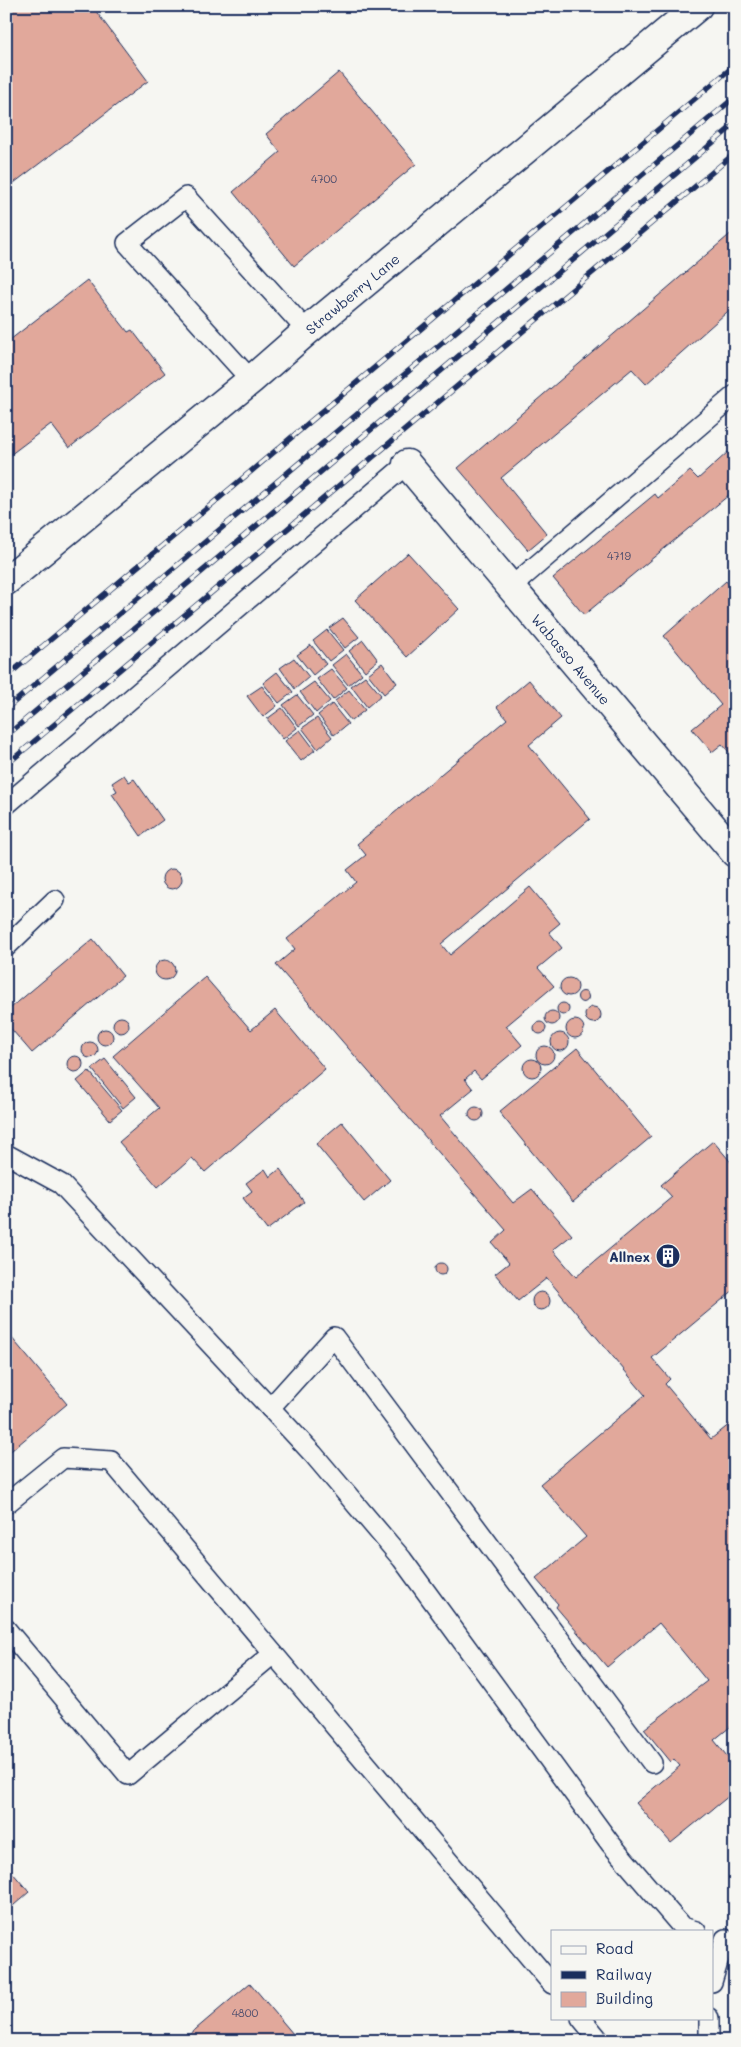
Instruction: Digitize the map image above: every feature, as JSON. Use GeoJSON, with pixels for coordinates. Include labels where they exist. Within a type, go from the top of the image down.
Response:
{"type":"FeatureCollection","features":[{"type":"Feature","properties":{"kind":"street","name":"Strawberry Lane"},"geometry":{"type":"LineString","coordinates":[[6,581],[251,380],[307,330],[698,6]]}},
{"type":"Feature","properties":{"kind":"street","name":"Wabasso Avenue"},"geometry":{"type":"LineString","coordinates":[[407,464],[735,853]]}},
{"type":"Feature","properties":{"kind":"lane"},"geometry":{"type":"LineString","coordinates":[[251,380],[127,243],[186,197],[307,330]]}},
{"type":"Feature","properties":{"kind":"lane"},"geometry":{"type":"LineString","coordinates":[[510,588],[735,396]]}},
{"type":"Feature","properties":{"kind":"lane"},"geometry":{"type":"LineString","coordinates":[[6,806],[407,464]]}},
{"type":"Feature","properties":{"kind":"lane"},"geometry":{"type":"LineString","coordinates":[[6,946],[55,900]]}},
{"type":"Feature","properties":{"kind":"lane"},"geometry":{"type":"LineString","coordinates":[[6,1154],[61,1184],[313,1454],[402,1559],[610,1843],[682,1927],[692,1930]]}},
{"type":"Feature","properties":{"kind":"lane"},"geometry":{"type":"LineString","coordinates":[[270,1408],[334,1337],[652,1763]]}},
{"type":"Feature","properties":{"kind":"lane"},"geometry":{"type":"LineString","coordinates":[[6,1504],[63,1458],[111,1461],[551,1983]]}},
{"type":"Feature","properties":{"kind":"lane"},"geometry":{"type":"LineString","coordinates":[[6,1629],[128,1775],[274,1654]]}},
{"type":"Feature","properties":{"kind":"lane"},"geometry":{"type":"LineString","coordinates":[[714,1974],[724,1936]]}},
{"type":"Feature","properties":{"kind":"lane"},"geometry":{"type":"LineString","coordinates":[[583,2020],[600,2041]]}},
{"type":"Feature","properties":{"kind":"lane"},"geometry":{"type":"LineString","coordinates":[[709,2020],[709,2041]]}},
{"type":"Feature","properties":{"kind":"building"},"geometry":{"type":"Polygon","coordinates":[[[6,6],[92,6],[148,81],[6,189],[6,6]]]}},
{"type":"Feature","properties":{"kind":"building"},"geometry":{"type":"Polygon","coordinates":[[[339,72],[416,164],[294,266],[233,192],[280,152],[266,134],[339,72]]]}},
{"type":"Feature","properties":{"kind":"building"},"geometry":{"type":"Polygon","coordinates":[[[735,230],[735,305],[646,384],[632,369],[501,478],[547,534],[528,550],[458,468],[735,230]]]}},
{"type":"Feature","properties":{"kind":"building"},"geometry":{"type":"Polygon","coordinates":[[[87,280],[128,332],[132,330],[165,373],[69,448],[51,424],[6,458],[6,343],[87,280]]]}},
{"type":"Feature","properties":{"kind":"building"},"geometry":{"type":"Polygon","coordinates":[[[728,452],[735,461],[735,490],[584,615],[553,578],[655,494],[658,498],[690,471],[698,479],[728,452]]]}},
{"type":"Feature","properties":{"kind":"building"},"geometry":{"type":"Polygon","coordinates":[[[408,553],[459,609],[407,657],[355,600],[408,553]]]}},
{"type":"Feature","properties":{"kind":"building"},"geometry":{"type":"Polygon","coordinates":[[[726,581],[732,588],[735,586],[735,750],[730,753],[722,744],[712,752],[692,729],[721,705],[664,636],[726,581]]]}},
{"type":"Feature","properties":{"kind":"building"},"geometry":{"type":"Polygon","coordinates":[[[343,618],[359,637],[345,648],[329,628],[343,618]]]}},
{"type":"Feature","properties":{"kind":"building"},"geometry":{"type":"Polygon","coordinates":[[[327,630],[343,650],[329,661],[313,641],[327,630]]]}},
{"type":"Feature","properties":{"kind":"building"},"geometry":{"type":"Polygon","coordinates":[[[363,640],[378,660],[365,671],[349,651],[363,640]]]}},
{"type":"Feature","properties":{"kind":"building"},"geometry":{"type":"Polygon","coordinates":[[[311,645],[326,664],[313,675],[297,655],[311,645]]]}},
{"type":"Feature","properties":{"kind":"building"},"geometry":{"type":"Polygon","coordinates":[[[346,654],[362,674],[348,685],[332,665],[346,654]]]}},
{"type":"Feature","properties":{"kind":"building"},"geometry":{"type":"Polygon","coordinates":[[[294,658],[309,677],[295,689],[280,668],[294,658]]]}},
{"type":"Feature","properties":{"kind":"building"},"geometry":{"type":"Polygon","coordinates":[[[382,663],[397,683],[384,694],[368,674],[382,663]]]}},
{"type":"Feature","properties":{"kind":"building"},"geometry":{"type":"Polygon","coordinates":[[[331,669],[347,688],[333,700],[317,679],[331,669]]]}},
{"type":"Feature","properties":{"kind":"building"},"geometry":{"type":"Polygon","coordinates":[[[277,672],[293,692],[279,703],[263,683],[277,672]]]}},
{"type":"Feature","properties":{"kind":"building"},"geometry":{"type":"Polygon","coordinates":[[[365,676],[381,695],[367,707],[351,686],[365,676]]]}},
{"type":"Feature","properties":{"kind":"building","name":"Allnex"},"geometry":{"type":"Polygon","coordinates":[[[529,680],[561,718],[529,745],[590,819],[441,944],[450,955],[530,887],[560,923],[549,932],[562,948],[538,968],[554,986],[506,1026],[522,1045],[481,1079],[474,1071],[465,1079],[473,1089],[440,1116],[513,1203],[532,1189],[572,1235],[553,1250],[576,1277],[672,1197],[661,1185],[713,1141],[735,1167],[735,1289],[652,1358],[670,1379],[665,1384],[711,1439],[735,1420],[735,1723],[714,1740],[735,1766],[735,1791],[671,1843],[636,1803],[680,1766],[674,1759],[671,1762],[644,1729],[707,1681],[659,1623],[607,1667],[556,1607],[558,1604],[536,1579],[586,1537],[540,1484],[645,1395],[547,1278],[518,1301],[495,1274],[509,1263],[492,1243],[506,1230],[276,965],[295,949],[287,939],[356,882],[347,870],[366,855],[357,844],[507,719],[497,707],[529,680]]]}},
{"type":"Feature","properties":{"kind":"building"},"geometry":{"type":"Polygon","coordinates":[[[314,682],[330,701],[316,713],[300,692],[314,682]]]}},
{"type":"Feature","properties":{"kind":"building"},"geometry":{"type":"Polygon","coordinates":[[[262,686],[277,706],[263,717],[247,696],[262,686]]]}},
{"type":"Feature","properties":{"kind":"building"},"geometry":{"type":"Polygon","coordinates":[[[349,690],[365,710],[351,721],[335,701],[349,690]]]}},
{"type":"Feature","properties":{"kind":"building"},"geometry":{"type":"Polygon","coordinates":[[[297,695],[313,715],[299,726],[283,705],[297,695]]]}},
{"type":"Feature","properties":{"kind":"building"},"geometry":{"type":"Polygon","coordinates":[[[332,704],[348,724],[334,735],[318,715],[332,704]]]}},
{"type":"Feature","properties":{"kind":"building"},"geometry":{"type":"Polygon","coordinates":[[[282,708],[297,728],[283,739],[267,719],[282,708]]]}},
{"type":"Feature","properties":{"kind":"building"},"geometry":{"type":"Polygon","coordinates":[[[317,718],[332,737],[318,749],[302,728],[317,718]]]}},
{"type":"Feature","properties":{"kind":"building"},"geometry":{"type":"Polygon","coordinates":[[[300,730],[315,750],[301,761],[285,741],[300,730]]]}},
{"type":"Feature","properties":{"kind":"building"},"geometry":{"type":"Polygon","coordinates":[[[124,775],[129,782],[134,779],[163,820],[141,836],[112,794],[117,791],[112,783],[124,775]]]}},
{"type":"Feature","properties":{"kind":"building"},"geometry":{"type":"Polygon","coordinates":[[[168,869],[176,869],[182,875],[182,883],[176,889],[168,889],[162,883],[162,875],[168,869]]]}},
{"type":"Feature","properties":{"kind":"building"},"geometry":{"type":"Polygon","coordinates":[[[93,939],[123,976],[32,1053],[6,1023],[6,1012],[93,939]]]}},
{"type":"Feature","properties":{"kind":"building"},"geometry":{"type":"Polygon","coordinates":[[[165,960],[172,963],[175,970],[172,977],[165,980],[158,977],[155,970],[158,963],[165,960]]]}},
{"type":"Feature","properties":{"kind":"building"},"geometry":{"type":"Polygon","coordinates":[[[205,977],[251,1030],[275,1010],[325,1069],[205,1172],[192,1158],[158,1187],[119,1142],[159,1108],[113,1056],[205,977]]]}},
{"type":"Feature","properties":{"kind":"building"},"geometry":{"type":"Polygon","coordinates":[[[569,978],[575,981],[578,987],[575,993],[569,996],[563,993],[560,987],[563,981],[569,978]]]}},
{"type":"Feature","properties":{"kind":"building"},"geometry":{"type":"Polygon","coordinates":[[[581,992],[585,992],[588,997],[587,1001],[581,1002],[578,999],[578,995],[581,992]]]}},
{"type":"Feature","properties":{"kind":"building"},"geometry":{"type":"Polygon","coordinates":[[[563,1003],[569,1009],[563,1015],[557,1009],[563,1003]]]}},
{"type":"Feature","properties":{"kind":"building"},"geometry":{"type":"Polygon","coordinates":[[[593,1007],[601,1015],[593,1023],[585,1015],[593,1007]]]}},
{"type":"Feature","properties":{"kind":"building"},"geometry":{"type":"Polygon","coordinates":[[[552,1011],[557,1013],[559,1018],[557,1023],[552,1025],[547,1023],[545,1018],[547,1013],[552,1011]]]}},
{"type":"Feature","properties":{"kind":"building"},"geometry":{"type":"Polygon","coordinates":[[[118,1017],[124,1017],[129,1022],[127,1031],[118,1033],[113,1028],[113,1022],[118,1017]]]}},
{"type":"Feature","properties":{"kind":"building"},"geometry":{"type":"Polygon","coordinates":[[[575,1020],[581,1023],[584,1029],[581,1035],[575,1038],[569,1035],[566,1029],[569,1023],[575,1020]]]}},
{"type":"Feature","properties":{"kind":"building"},"geometry":{"type":"Polygon","coordinates":[[[538,1022],[542,1022],[546,1028],[542,1034],[538,1034],[534,1030],[534,1026],[538,1022]]]}},
{"type":"Feature","properties":{"kind":"building"},"geometry":{"type":"Polygon","coordinates":[[[102,1029],[108,1029],[113,1034],[111,1043],[102,1045],[97,1040],[97,1034],[102,1029]]]}},
{"type":"Feature","properties":{"kind":"building"},"geometry":{"type":"Polygon","coordinates":[[[560,1033],[566,1036],[569,1042],[566,1048],[560,1051],[554,1048],[551,1042],[554,1036],[560,1033]]]}},
{"type":"Feature","properties":{"kind":"building"},"geometry":{"type":"Polygon","coordinates":[[[87,1042],[93,1042],[98,1047],[96,1056],[87,1058],[82,1053],[82,1047],[87,1042]]]}},
{"type":"Feature","properties":{"kind":"building"},"geometry":{"type":"Polygon","coordinates":[[[545,1046],[551,1049],[554,1055],[551,1061],[545,1064],[539,1061],[536,1055],[539,1049],[545,1046]]]}},
{"type":"Feature","properties":{"kind":"building"},"geometry":{"type":"Polygon","coordinates":[[[577,1048],[651,1137],[573,1202],[499,1112],[577,1048]]]}},
{"type":"Feature","properties":{"kind":"building"},"geometry":{"type":"Polygon","coordinates":[[[72,1056],[78,1056],[83,1061],[81,1070],[72,1072],[67,1067],[67,1061],[72,1056]]]}},
{"type":"Feature","properties":{"kind":"building"},"geometry":{"type":"Polygon","coordinates":[[[105,1059],[136,1097],[123,1108],[92,1069],[105,1059]]]}},
{"type":"Feature","properties":{"kind":"building"},"geometry":{"type":"Polygon","coordinates":[[[532,1059],[538,1062],[541,1068],[538,1074],[532,1077],[526,1074],[523,1068],[526,1062],[532,1059]]]}},
{"type":"Feature","properties":{"kind":"building"},"geometry":{"type":"Polygon","coordinates":[[[89,1071],[122,1110],[110,1120],[77,1081],[89,1071]]]}},
{"type":"Feature","properties":{"kind":"building"},"geometry":{"type":"Polygon","coordinates":[[[476,1107],[481,1109],[483,1114],[481,1119],[476,1121],[471,1119],[469,1114],[471,1109],[476,1107]]]}},
{"type":"Feature","properties":{"kind":"building"},"geometry":{"type":"Polygon","coordinates":[[[342,1122],[390,1180],[364,1202],[316,1144],[342,1122]]]}},
{"type":"Feature","properties":{"kind":"building"},"geometry":{"type":"Polygon","coordinates":[[[265,1169],[270,1177],[280,1169],[304,1202],[267,1230],[243,1198],[252,1191],[246,1183],[265,1169]]]}},
{"type":"Feature","properties":{"kind":"building"},"geometry":{"type":"Polygon","coordinates":[[[439,1263],[443,1263],[447,1269],[443,1275],[439,1275],[435,1271],[435,1267],[439,1263]]]}},
{"type":"Feature","properties":{"kind":"building"},"geometry":{"type":"Polygon","coordinates":[[[541,1292],[547,1295],[550,1301],[547,1307],[541,1310],[535,1307],[532,1301],[535,1295],[541,1292]]]}},
{"type":"Feature","properties":{"kind":"building"},"geometry":{"type":"Polygon","coordinates":[[[6,1331],[67,1404],[6,1455],[6,1331]]]}},
{"type":"Feature","properties":{"kind":"building"},"geometry":{"type":"Polygon","coordinates":[[[6,1865],[29,1892],[6,1912],[6,1865]]]}},
{"type":"Feature","properties":{"kind":"building"},"geometry":{"type":"Polygon","coordinates":[[[250,1983],[299,2041],[182,2041],[250,1983]]]}},
{"type":"Feature","properties":{"kind":"railway"},"geometry":{"type":"LineString","coordinates":[[6,677],[735,65]]}},
{"type":"Feature","properties":{"kind":"railway"},"geometry":{"type":"LineString","coordinates":[[6,709],[735,97]]}},
{"type":"Feature","properties":{"kind":"railway"},"geometry":{"type":"LineString","coordinates":[[6,736],[735,124]]}},
{"type":"Feature","properties":{"kind":"railway"},"geometry":{"type":"LineString","coordinates":[[6,765],[735,153]]}},
{"type":"Feature","properties":{"kind":"place","name":"Allnex"},"geometry":{"type":"Point","coordinates":[668,1256]}}]}
